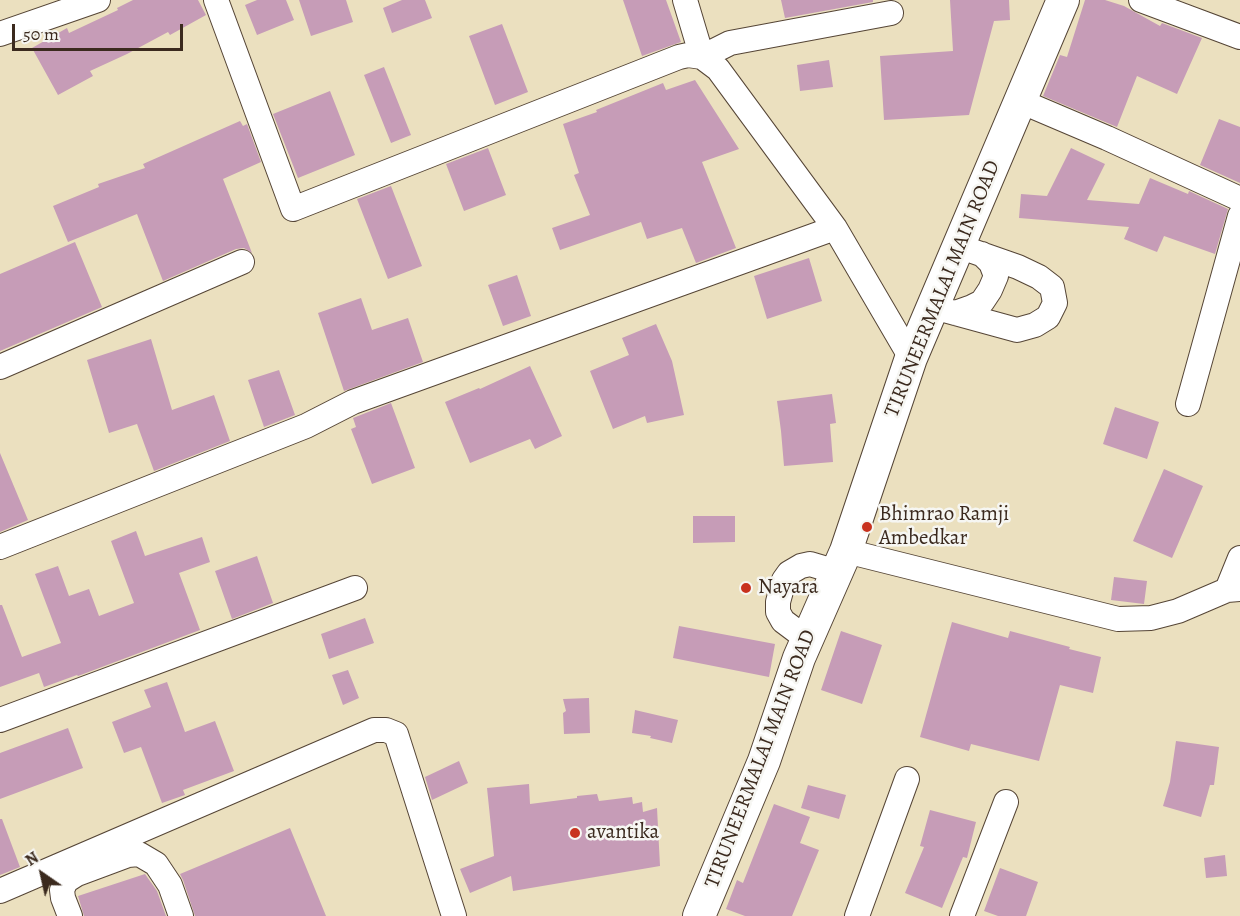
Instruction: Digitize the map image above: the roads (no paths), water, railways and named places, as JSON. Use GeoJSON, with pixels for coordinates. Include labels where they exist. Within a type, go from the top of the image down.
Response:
{"type":"FeatureCollection","features":[{"type":"Feature","properties":{"kind":"main road","name":"TIRUNEERMALAI MAIN ROAD"},"geometry":{"type":"LineString","coordinates":[[699,916],[764,761],[803,648],[842,561],[910,358],[944,310],[970,250],[1020,101],[1063,0]]}},
{"type":"Feature","properties":{"kind":"street"},"geometry":{"type":"LineString","coordinates":[[0,34],[98,0]]}},
{"type":"Feature","properties":{"kind":"street"},"geometry":{"type":"LineString","coordinates":[[216,0],[293,209],[679,57],[688,55],[702,57],[718,69],[835,228],[910,358]]}},
{"type":"Feature","properties":{"kind":"street"},"geometry":{"type":"LineString","coordinates":[[685,0],[702,57]]}},
{"type":"Feature","properties":{"kind":"street"},"geometry":{"type":"LineString","coordinates":[[1141,0],[1240,37]]}},
{"type":"Feature","properties":{"kind":"street"},"geometry":{"type":"LineString","coordinates":[[702,57],[730,44],[891,13]]}},
{"type":"Feature","properties":{"kind":"street"},"geometry":{"type":"LineString","coordinates":[[1020,101],[1240,199]]}},
{"type":"Feature","properties":{"kind":"street"},"geometry":{"type":"LineString","coordinates":[[1188,404],[1240,216]]}},
{"type":"Feature","properties":{"kind":"street"},"geometry":{"type":"LineString","coordinates":[[0,547],[306,426],[353,402],[835,228]]}},
{"type":"Feature","properties":{"kind":"street"},"geometry":{"type":"LineString","coordinates":[[944,310],[1017,330],[1035,325],[1047,317],[1055,303],[1052,287],[1039,277],[970,250]]}},
{"type":"Feature","properties":{"kind":"street"},"geometry":{"type":"LineString","coordinates":[[944,310],[972,307],[982,302],[990,290],[996,276],[991,263],[970,250]]}},
{"type":"Feature","properties":{"kind":"street"},"geometry":{"type":"LineString","coordinates":[[0,367],[242,262]]}},
{"type":"Feature","properties":{"kind":"street"},"geometry":{"type":"LineString","coordinates":[[803,648],[778,612],[778,602],[784,580],[789,573],[810,564],[842,561],[1118,620],[1151,618],[1178,611],[1234,589],[1240,558]]}},
{"type":"Feature","properties":{"kind":"street"},"geometry":{"type":"LineString","coordinates":[[0,720],[355,588]]}},
{"type":"Feature","properties":{"kind":"street"},"geometry":{"type":"LineString","coordinates":[[0,891],[374,730],[386,730],[396,734],[454,916]]}},
{"type":"Feature","properties":{"kind":"street"},"geometry":{"type":"LineString","coordinates":[[857,916],[907,779]]}},
{"type":"Feature","properties":{"kind":"street"},"geometry":{"type":"LineString","coordinates":[[962,916],[1006,802]]}},
{"type":"Feature","properties":{"kind":"street"},"geometry":{"type":"LineString","coordinates":[[70,916],[62,890],[66,881],[77,874],[128,855],[139,854],[156,864],[170,885],[181,916]]}},
{"type":"Feature","properties":{"kind":"place","name":"Bhimrao Ramji Ambedkar"},"geometry":{"type":"Point","coordinates":[867,527]}},
{"type":"Feature","properties":{"kind":"place","name":"Nayara"},"geometry":{"type":"Point","coordinates":[746,588]}},
{"type":"Feature","properties":{"kind":"place","name":"avantika"},"geometry":{"type":"Point","coordinates":[575,833]}}]}
